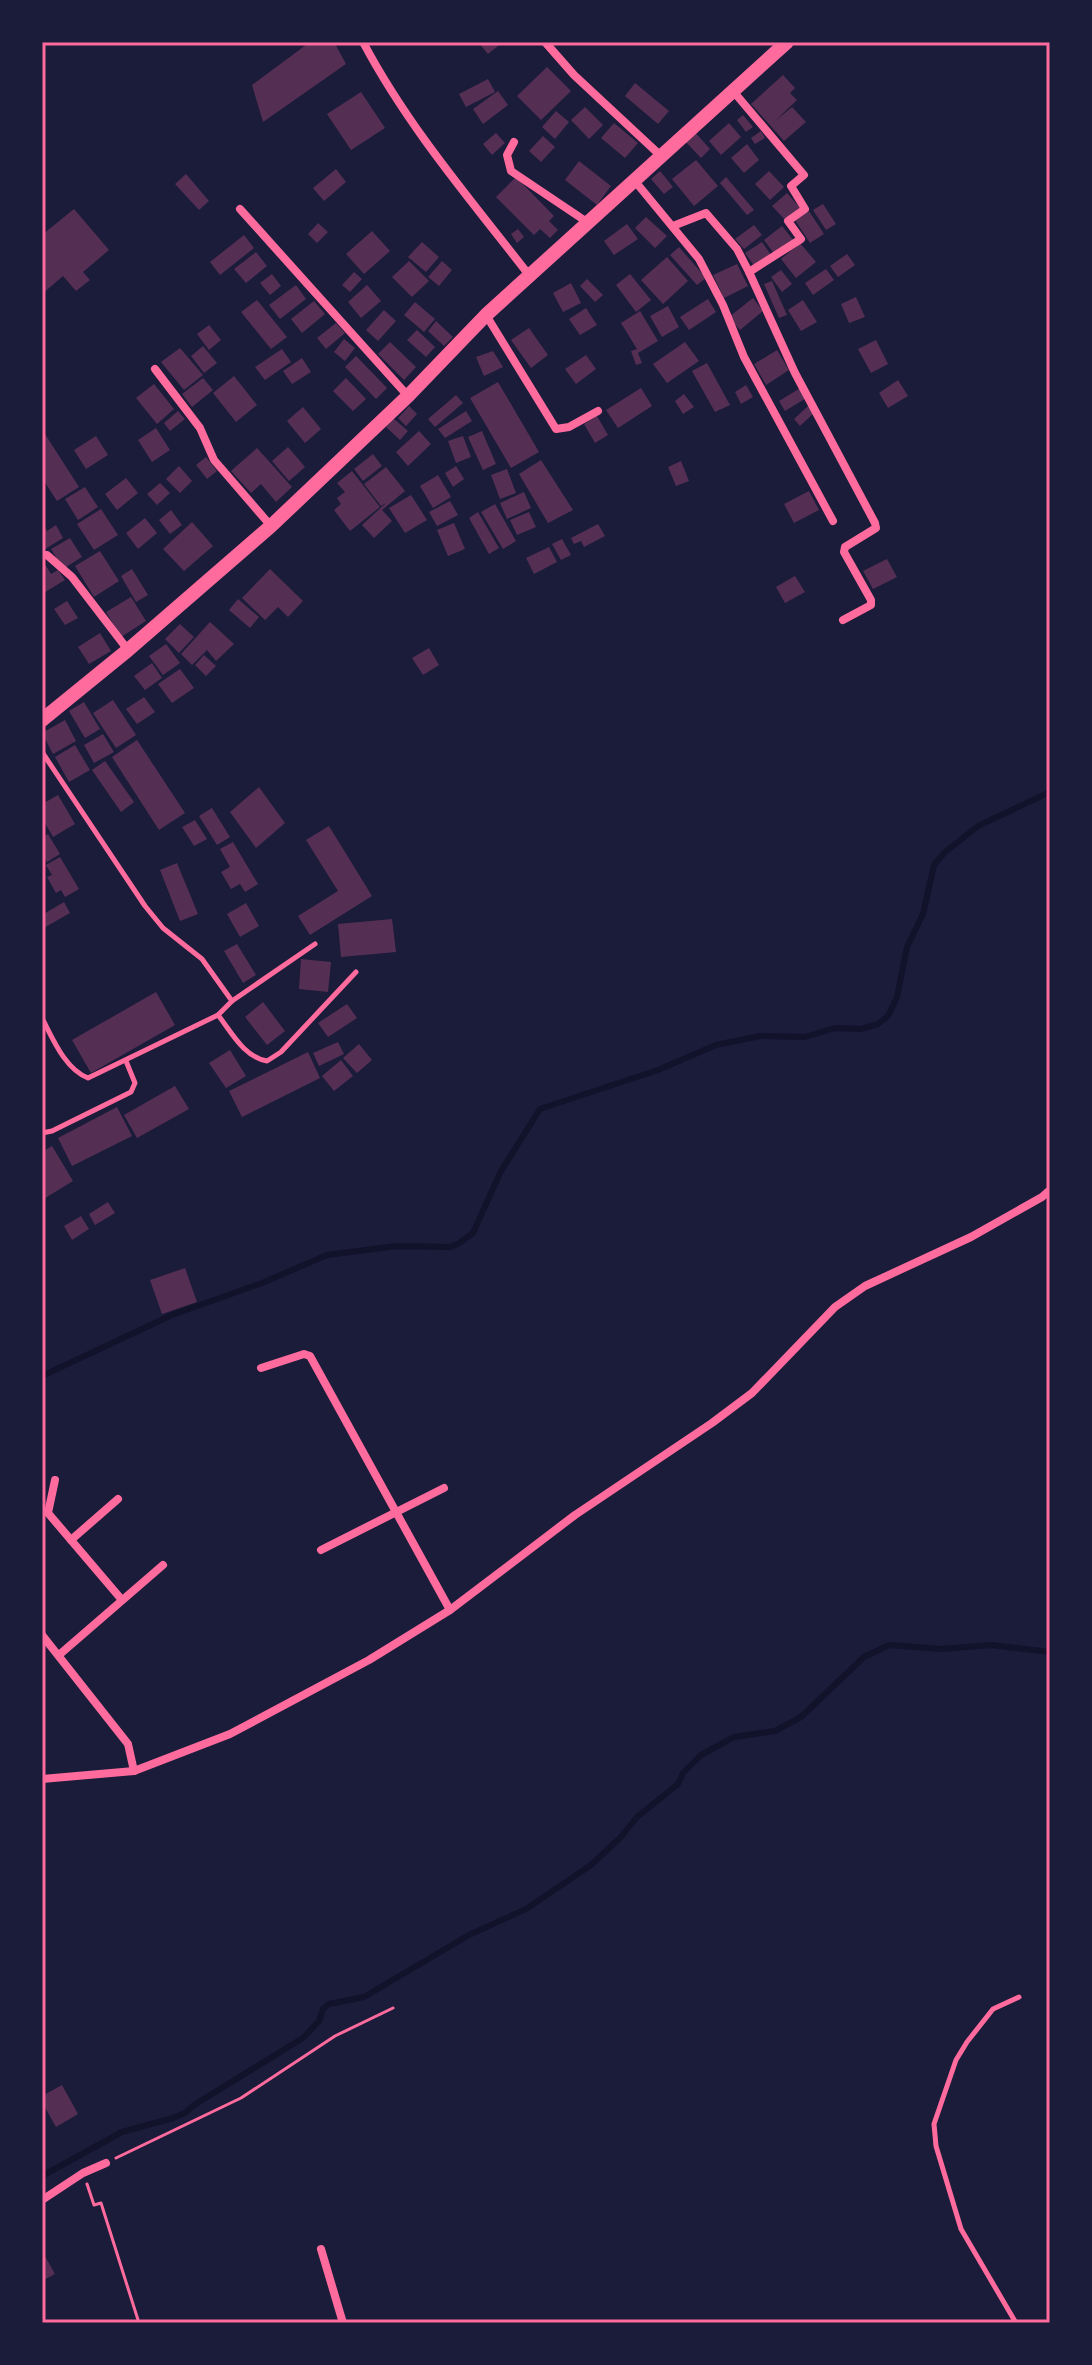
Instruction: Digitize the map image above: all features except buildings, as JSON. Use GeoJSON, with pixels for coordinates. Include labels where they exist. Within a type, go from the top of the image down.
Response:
{"type":"FeatureCollection","features":[{"type":"Feature","properties":{"kind":"main road"},"geometry":{"type":"LineString","coordinates":[[42,720],[271,526],[408,396],[486,315],[787,42]]}},
{"type":"Feature","properties":{"kind":"street"},"geometry":{"type":"LineString","coordinates":[[363,42],[384,82],[430,151],[529,275]]}},
{"type":"Feature","properties":{"kind":"street"},"geometry":{"type":"LineString","coordinates":[[545,42],[574,75],[661,156]]}},
{"type":"Feature","properties":{"kind":"street"},"geometry":{"type":"LineString","coordinates":[[733,91],[804,175],[791,186],[805,209],[788,221],[801,239],[749,272]]}},
{"type":"Feature","properties":{"kind":"street"},"geometry":{"type":"LineString","coordinates":[[514,142],[507,155],[511,171],[587,222]]}},
{"type":"Feature","properties":{"kind":"street"},"geometry":{"type":"LineString","coordinates":[[634,180],[699,259],[723,305],[744,357],[833,521]]}},
{"type":"Feature","properties":{"kind":"street"},"geometry":{"type":"LineString","coordinates":[[240,209],[408,396]]}},
{"type":"Feature","properties":{"kind":"street"},"geometry":{"type":"LineString","coordinates":[[673,226],[706,213],[737,249],[795,373],[875,523],[876,528],[845,547],[844,552],[871,605],[843,620]]}},
{"type":"Feature","properties":{"kind":"street"},"geometry":{"type":"LineString","coordinates":[[486,315],[556,429],[569,427],[598,411]]}},
{"type":"Feature","properties":{"kind":"street"},"geometry":{"type":"LineString","coordinates":[[155,369],[200,428],[221,469],[271,526]]}},
{"type":"Feature","properties":{"kind":"street"},"geometry":{"type":"LineString","coordinates":[[42,555],[47,555],[72,577],[128,650]]}},
{"type":"Feature","properties":{"kind":"street"},"geometry":{"type":"LineString","coordinates":[[42,1779],[134,1771],[230,1734],[369,1660],[450,1610],[575,1515],[752,1393],[835,1307],[865,1286],[971,1237],[1050,1190]]}},
{"type":"Feature","properties":{"kind":"street"},"geometry":{"type":"LineString","coordinates":[[261,1368],[304,1354],[310,1356],[450,1610]]}},
{"type":"Feature","properties":{"kind":"street"},"geometry":{"type":"LineString","coordinates":[[55,1480],[48,1513],[122,1600]]}},
{"type":"Feature","properties":{"kind":"street"},"geometry":{"type":"LineString","coordinates":[[321,1550],[444,1488]]}},
{"type":"Feature","properties":{"kind":"street"},"geometry":{"type":"LineString","coordinates":[[71,1540],[118,1499]]}},
{"type":"Feature","properties":{"kind":"street"},"geometry":{"type":"LineString","coordinates":[[59,1655],[163,1565]]}},
{"type":"Feature","properties":{"kind":"street"},"geometry":{"type":"LineString","coordinates":[[42,1635],[128,1744],[134,1771]]}},
{"type":"Feature","properties":{"kind":"street"},"geometry":{"type":"LineString","coordinates":[[43,2197],[106,2163]]}},
{"type":"Feature","properties":{"kind":"street"},"geometry":{"type":"LineString","coordinates":[[321,2249],[343,2323]]}},
{"type":"Feature","properties":{"kind":"lane"},"geometry":{"type":"LineString","coordinates":[[42,752],[145,906],[163,928],[202,959],[232,1001]]}},
{"type":"Feature","properties":{"kind":"lane"},"geometry":{"type":"LineString","coordinates":[[42,1018],[67,1063],[85,1077],[126,1061],[218,1015],[232,1001],[315,944]]}},
{"type":"Feature","properties":{"kind":"lane"},"geometry":{"type":"LineString","coordinates":[[218,1015],[255,1059],[267,1061],[281,1052],[356,972]]}},
{"type":"Feature","properties":{"kind":"lane"},"geometry":{"type":"LineString","coordinates":[[42,1133],[131,1092],[135,1083],[126,1061]]}},
{"type":"Feature","properties":{"kind":"lane"},"geometry":{"type":"LineString","coordinates":[[1016,2323],[961,2229],[936,2146],[934,2124],[956,2060],[967,2042],[993,2009],[1019,1997]]}},
{"type":"Feature","properties":{"kind":"path"},"geometry":{"type":"LineString","coordinates":[[106,2163],[241,2098],[335,2036],[393,2008]]}},
{"type":"Feature","properties":{"kind":"path"},"geometry":{"type":"LineString","coordinates":[[83,2173],[94,2205],[101,2203],[139,2323]]}},
{"type":"Feature","properties":{"kind":"waterway"},"geometry":{"type":"LineString","coordinates":[[42,1376],[172,1315],[262,1283],[327,1255],[397,1246],[450,1247],[458,1244],[473,1233],[501,1171],[540,1109],[658,1070],[716,1045],[760,1036],[805,1037],[835,1028],[861,1029],[878,1024],[888,1016],[897,997],[907,947],[923,914],[934,865],[978,826],[1050,792]]}},
{"type":"Feature","properties":{"kind":"waterway"},"geometry":{"type":"LineString","coordinates":[[42,2176],[122,2132],[185,2113],[303,2038],[329,2004],[364,1997],[469,1935],[526,1909],[591,1865],[637,1817],[678,1784],[683,1773],[701,1755],[734,1737],[775,1731],[801,1717],[864,1657],[889,1645],[942,1649],[991,1645],[1050,1652]]}}]}
